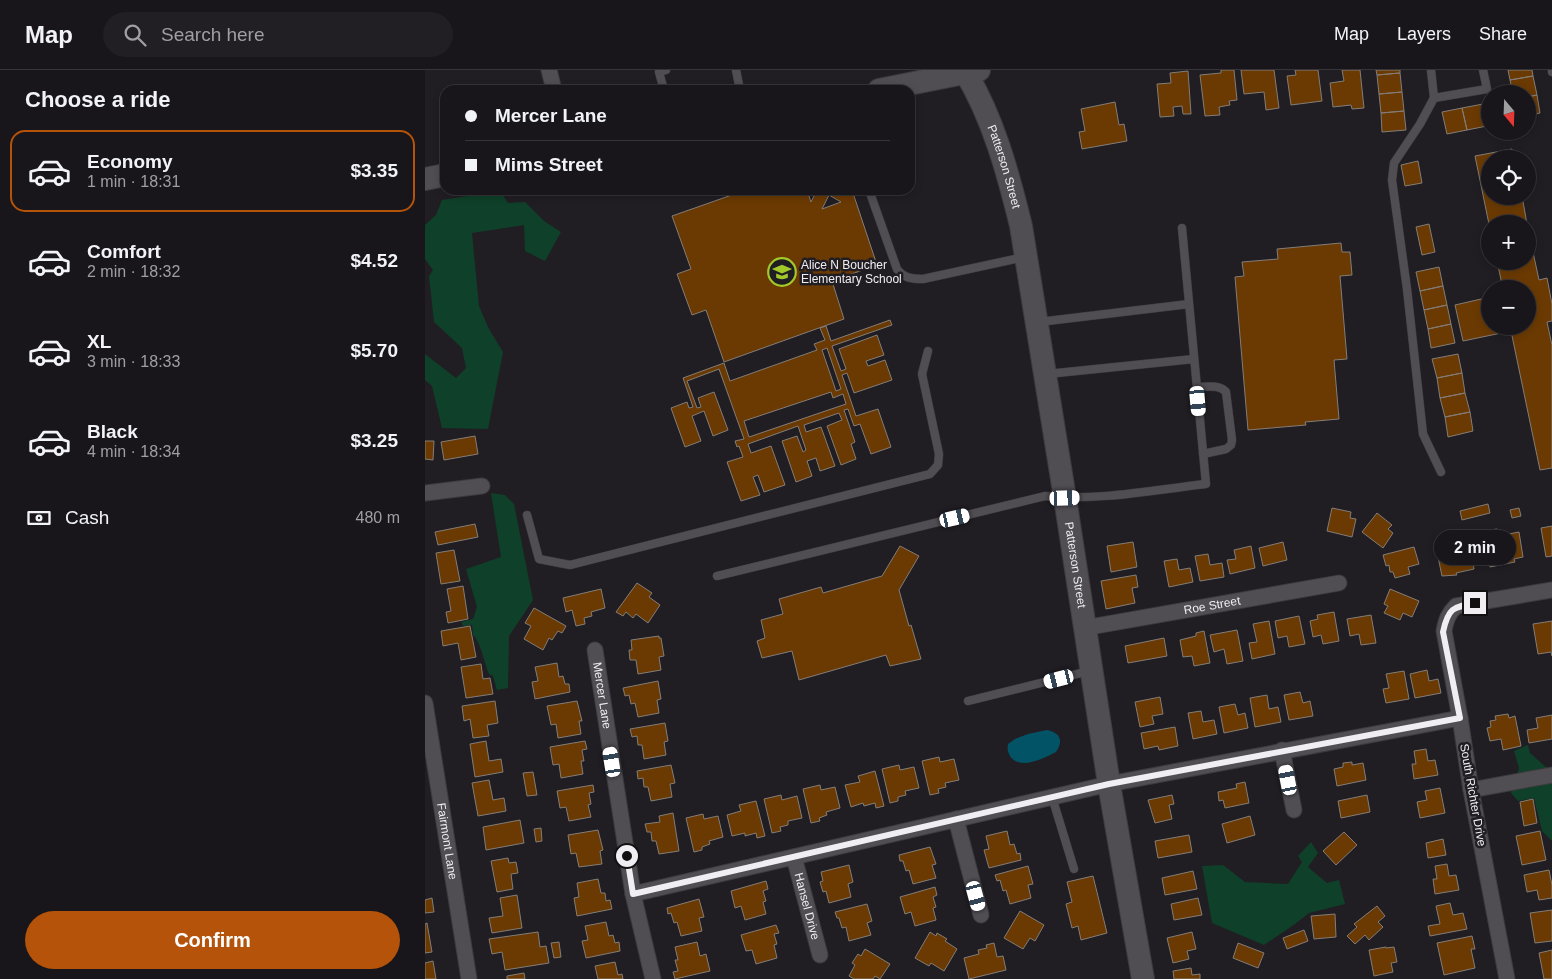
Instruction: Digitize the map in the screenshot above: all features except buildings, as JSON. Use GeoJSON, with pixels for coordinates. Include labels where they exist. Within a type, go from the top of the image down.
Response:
{"type":"FeatureCollection","features":[{"type":"Feature","properties":{"kind":"street"},"geometry":{"type":"LineString","coordinates":[[549,70],[553,85]]}},
{"type":"Feature","properties":{"kind":"street"},"geometry":{"type":"LineString","coordinates":[[903,85],[970,71]]}},
{"type":"Feature","properties":{"kind":"street","name":"Patterson Street"},"geometry":{"type":"LineString","coordinates":[[970,71],[1005,166],[1021,226],[1109,784],[1143,979]]}},
{"type":"Feature","properties":{"kind":"street"},"geometry":{"type":"LineString","coordinates":[[425,179],[440,176]]}},
{"type":"Feature","properties":{"kind":"street"},"geometry":{"type":"LineString","coordinates":[[425,493],[482,486]]}},
{"type":"Feature","properties":{"kind":"street","name":"Roe Street"},"geometry":{"type":"LineString","coordinates":[[1084,628],[1339,583]]}},
{"type":"Feature","properties":{"kind":"street","name":"South Richter Drive"},"geometry":{"type":"LineString","coordinates":[[1507,979],[1443,632],[1449,612],[1456,606],[1552,590]]}},
{"type":"Feature","properties":{"kind":"street","name":"Mercer Lane"},"geometry":{"type":"LineString","coordinates":[[595,650],[633,894],[653,979]]}},
{"type":"Feature","properties":{"kind":"street","name":"Fairmont Lane"},"geometry":{"type":"LineString","coordinates":[[425,703],[469,979]]}},
{"type":"Feature","properties":{"kind":"street"},"geometry":{"type":"LineString","coordinates":[[633,894],[1109,784],[1460,718]]}},
{"type":"Feature","properties":{"kind":"street"},"geometry":{"type":"LineString","coordinates":[[1282,750],[1294,810]]}},
{"type":"Feature","properties":{"kind":"street"},"geometry":{"type":"LineString","coordinates":[[1471,790],[1552,774]]}},
{"type":"Feature","properties":{"kind":"street"},"geometry":{"type":"LineString","coordinates":[[956,819],[981,915]]}},
{"type":"Feature","properties":{"kind":"street","name":"Hansel Drive"},"geometry":{"type":"LineString","coordinates":[[795,857],[820,955]]}},
{"type":"Feature","properties":{"kind":"lane"},"geometry":{"type":"LineString","coordinates":[[736,70],[739,85]]}},
{"type":"Feature","properties":{"kind":"lane"},"geometry":{"type":"LineString","coordinates":[[1431,70],[1434,98],[1420,124],[1394,164],[1392,180],[1407,289],[1423,434],[1441,472]]}},
{"type":"Feature","properties":{"kind":"lane"},"geometry":{"type":"LineString","coordinates":[[1434,98],[1487,89],[1483,70]]}},
{"type":"Feature","properties":{"kind":"lane"},"geometry":{"type":"LineString","coordinates":[[661,71],[663,85]]}},
{"type":"Feature","properties":{"kind":"lane"},"geometry":{"type":"LineString","coordinates":[[871,195],[897,268],[902,275],[912,279],[923,279],[1026,256]]}},
{"type":"Feature","properties":{"kind":"lane"},"geometry":{"type":"LineString","coordinates":[[717,576],[1045,496],[1065,498],[1110,496],[1206,484],[1182,228]]}},
{"type":"Feature","properties":{"kind":"lane"},"geometry":{"type":"LineString","coordinates":[[1037,322],[1189,304]]}},
{"type":"Feature","properties":{"kind":"lane"},"geometry":{"type":"LineString","coordinates":[[527,515],[539,559],[570,565],[930,474],[938,465],[939,454],[923,374],[928,351]]}},
{"type":"Feature","properties":{"kind":"lane"},"geometry":{"type":"LineString","coordinates":[[1045,375],[1194,359]]}},
{"type":"Feature","properties":{"kind":"lane"},"geometry":{"type":"LineString","coordinates":[[1197,386],[1219,387],[1226,392],[1232,440],[1231,445],[1226,449],[1203,454]]}},
{"type":"Feature","properties":{"kind":"lane"},"geometry":{"type":"LineString","coordinates":[[968,701],[1091,671]]}},
{"type":"Feature","properties":{"kind":"lane"},"geometry":{"type":"LineString","coordinates":[[1052,797],[1074,869]]}},
{"type":"Feature","properties":{"kind":"green space"},"geometry":{"type":"Polygon","coordinates":[[[474,195],[503,195],[508,203],[525,202],[544,221],[561,232],[545,261],[525,251],[524,225],[472,233],[479,306],[489,329],[503,352],[488,429],[442,428],[432,386],[425,380],[425,354],[456,378],[466,368],[462,348],[434,322],[429,276],[433,270],[425,259],[425,225],[436,215],[442,200],[474,195]]]}},
{"type":"Feature","properties":{"kind":"green space"},"geometry":{"type":"Polygon","coordinates":[[[491,493],[505,495],[514,504],[533,600],[509,636],[508,688],[497,690],[493,676],[489,674],[480,647],[473,635],[472,625],[463,626],[461,622],[473,619],[477,607],[466,569],[501,557],[491,493]]]}},
{"type":"Feature","properties":{"kind":"green space"},"geometry":{"type":"Polygon","coordinates":[[[1528,745],[1530,753],[1547,768],[1552,767],[1552,841],[1542,831],[1534,798],[1518,801],[1511,793],[1519,768],[1514,751],[1528,745]]]}},
{"type":"Feature","properties":{"kind":"green space"},"geometry":{"type":"Polygon","coordinates":[[[1311,842],[1318,853],[1308,867],[1327,883],[1339,880],[1345,904],[1309,913],[1264,945],[1212,923],[1202,866],[1223,865],[1245,882],[1288,884],[1302,862],[1298,856],[1311,842]]]}},
{"type":"Feature","properties":{"kind":"water"},"geometry":{"type":"Polygon","coordinates":[[[1047,730],[1058,735],[1060,744],[1056,752],[1039,760],[1026,763],[1020,763],[1010,756],[1008,744],[1015,739],[1047,730]]]}},
{"type":"Feature","properties":{"kind":"place","name":"Alice N Boucher Elementary School"},"geometry":{"type":"Point","coordinates":[782,272]}},
{"type":"Feature","properties":{"kind":"route"},"geometry":{"type":"LineString","coordinates":[[627,856],[633,894],[1109,784],[1460,718],[1443,632],[1449,612],[1456,606],[1475,603]]}}]}
